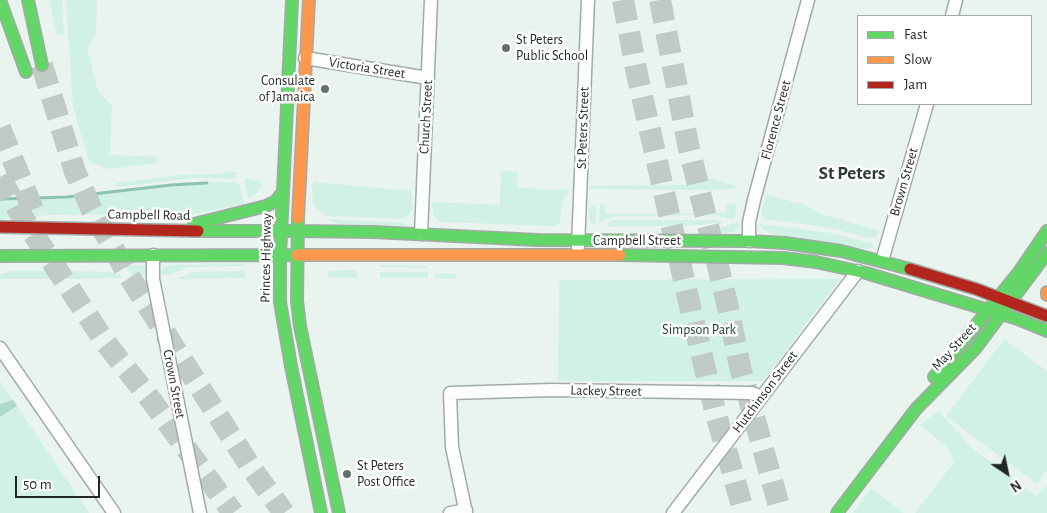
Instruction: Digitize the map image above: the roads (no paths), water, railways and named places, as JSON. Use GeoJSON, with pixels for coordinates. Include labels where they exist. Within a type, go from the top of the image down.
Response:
{"type":"FeatureCollection","features":[{"type":"Feature","properties":{"kind":"main road"},"geometry":{"type":"LineString","coordinates":[[0,0],[26,72]]}},
{"type":"Feature","properties":{"kind":"main road"},"geometry":{"type":"LineString","coordinates":[[28,0],[42,65]]}},
{"type":"Feature","properties":{"kind":"main road","name":"Princes Highway"},"geometry":{"type":"LineString","coordinates":[[292,0],[282,193],[280,302],[285,338],[322,513]]}},
{"type":"Feature","properties":{"kind":"main road"},"geometry":{"type":"LineString","coordinates":[[309,0],[297,255],[297,301],[300,326],[339,513]]}},
{"type":"Feature","properties":{"kind":"main road"},"geometry":{"type":"LineString","coordinates":[[171,231],[266,206],[276,200],[282,193]]}},
{"type":"Feature","properties":{"kind":"main road","name":"Campbell Road"},"geometry":{"type":"LineString","coordinates":[[0,227],[171,231],[298,231]]}},
{"type":"Feature","properties":{"kind":"main road","name":"Campbell Street"},"geometry":{"type":"LineString","coordinates":[[298,231],[421,234],[473,238],[785,243],[841,251],[882,261],[948,280],[1047,316]]}},
{"type":"Feature","properties":{"kind":"main road","name":"May Street"},"geometry":{"type":"LineString","coordinates":[[916,409],[927,387],[1027,261],[1047,231]]}},
{"type":"Feature","properties":{"kind":"main road","name":"May Street"},"geometry":{"type":"LineString","coordinates":[[837,513],[916,409],[975,349],[1047,253]]}},
{"type":"Feature","properties":{"kind":"main road","name":"Campbell Street"},"geometry":{"type":"LineString","coordinates":[[280,256],[677,255],[783,258],[816,262],[858,271],[1002,314],[1047,332]]}},
{"type":"Feature","properties":{"kind":"main road"},"geometry":{"type":"LineString","coordinates":[[0,256],[280,256]]}},
{"type":"Feature","properties":{"kind":"street","name":"Church Street"},"geometry":{"type":"LineString","coordinates":[[421,234],[431,0]]}},
{"type":"Feature","properties":{"kind":"street","name":"St Peters Street"},"geometry":{"type":"LineString","coordinates":[[577,256],[588,0]]}},
{"type":"Feature","properties":{"kind":"street","name":"Florence Street"},"geometry":{"type":"LineString","coordinates":[[749,241],[749,222],[754,200],[808,0]]}},
{"type":"Feature","properties":{"kind":"street"},"geometry":{"type":"LineString","coordinates":[[952,15],[956,0]]}},
{"type":"Feature","properties":{"kind":"street","name":"Victoria Street"},"geometry":{"type":"LineString","coordinates":[[305,58],[428,78]]}},
{"type":"Feature","properties":{"kind":"street","name":"Brown Street"},"geometry":{"type":"LineString","coordinates":[[882,261],[926,105]]}},
{"type":"Feature","properties":{"kind":"street","name":"Crown Street"},"geometry":{"type":"LineString","coordinates":[[154,256],[154,279],[200,513]]}},
{"type":"Feature","properties":{"kind":"street","name":"Hutchinson Street"},"geometry":{"type":"LineString","coordinates":[[673,513],[858,271]]}},
{"type":"Feature","properties":{"kind":"street"},"geometry":{"type":"LineString","coordinates":[[0,348],[114,513]]}},
{"type":"Feature","properties":{"kind":"street","name":"Lackey Street"},"geometry":{"type":"LineString","coordinates":[[466,511],[452,447],[450,393],[570,391],[752,393],[761,397]]}},
{"type":"Feature","properties":{"kind":"street"},"geometry":{"type":"LineString","coordinates":[[450,513],[466,511]]}},
{"type":"Feature","properties":{"kind":"waterway"},"geometry":{"type":"LineString","coordinates":[[0,199],[67,197],[171,185],[207,183]]}},
{"type":"Feature","properties":{"kind":"tunnel"},"geometry":{"type":"LineString","coordinates":[[623,0],[637,74],[692,315],[716,414],[744,513]]}},
{"type":"Feature","properties":{"kind":"tunnel"},"geometry":{"type":"LineString","coordinates":[[660,0],[688,144],[727,303],[740,367],[781,513]]}},
{"type":"Feature","properties":{"kind":"tunnel"},"geometry":{"type":"LineString","coordinates":[[42,65],[75,172],[92,210],[127,273],[252,469],[284,513]]}},
{"type":"Feature","properties":{"kind":"tunnel"},"geometry":{"type":"LineString","coordinates":[[0,128],[34,212]]}},
{"type":"Feature","properties":{"kind":"tunnel"},"geometry":{"type":"LineString","coordinates":[[0,177],[21,215],[105,342],[151,400],[233,513]]}},
{"type":"Feature","properties":{"kind":"place","name":"St Peters Public School"},"geometry":{"type":"Point","coordinates":[506,48]}},
{"type":"Feature","properties":{"kind":"place","name":"Consulate of Jamaica"},"geometry":{"type":"Point","coordinates":[325,89]}},
{"type":"Feature","properties":{"kind":"place","name":"St Peters Post Office"},"geometry":{"type":"Point","coordinates":[347,474]}},
{"type":"Feature","properties":{"kind":"district","name":"St Peters"},"geometry":{"type":"Point","coordinates":[852,173]}},
{"type":"Feature","properties":{"kind":"park label","name":"Simpson Park"},"geometry":{"type":"Point","coordinates":[699,330]}}]}
